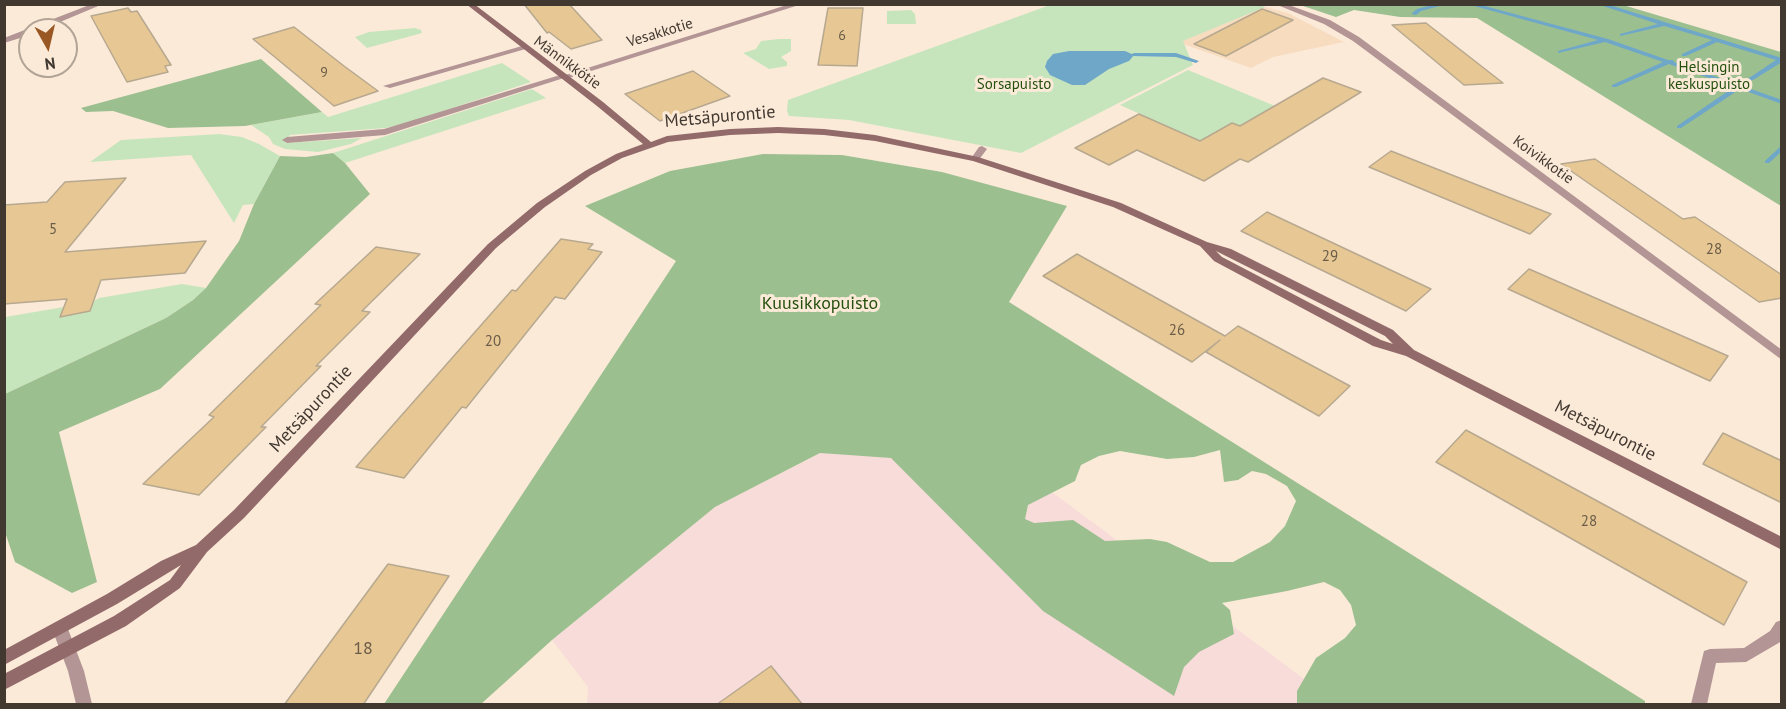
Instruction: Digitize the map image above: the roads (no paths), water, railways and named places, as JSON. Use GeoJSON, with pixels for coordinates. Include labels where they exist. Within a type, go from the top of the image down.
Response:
{"type":"FeatureCollection","features":[{"type":"Feature","properties":{"kind":"street"},"geometry":{"type":"LineString","coordinates":[[65,18],[100,4]]}},
{"type":"Feature","properties":{"kind":"street","name":"Männikkötie"},"geometry":{"type":"LineString","coordinates":[[469,4],[600,104],[648,144]]}},
{"type":"Feature","properties":{"kind":"street","name":"Vesakkotie"},"geometry":{"type":"LineString","coordinates":[[288,140],[385,132],[799,4]]}},
{"type":"Feature","properties":{"kind":"street","name":"Koivikkotie"},"geometry":{"type":"LineString","coordinates":[[1278,4],[1326,22],[1356,39],[1782,356]]}},
{"type":"Feature","properties":{"kind":"street"},"geometry":{"type":"LineString","coordinates":[[387,86],[525,48]]}},
{"type":"Feature","properties":{"kind":"street","name":"Metsäpurontie"},"geometry":{"type":"LineString","coordinates":[[4,683],[120,621],[175,584],[202,548],[239,514],[492,246],[540,205],[588,173],[619,156],[648,144],[667,139],[730,132],[778,130],[875,138],[975,159],[1117,205],[1203,244],[1218,259],[1377,343],[1410,353],[1782,544]]}},
{"type":"Feature","properties":{"kind":"street"},"geometry":{"type":"LineString","coordinates":[[975,159],[982,149]]}},
{"type":"Feature","properties":{"kind":"street","name":"Metsäpurontie"},"geometry":{"type":"LineString","coordinates":[[4,658],[60,629],[166,565],[202,548]]}},
{"type":"Feature","properties":{"kind":"street"},"geometry":{"type":"LineString","coordinates":[[1700,705],[1710,656],[1746,655],[1776,636],[1782,627]]}},
{"type":"Feature","properties":{"kind":"street"},"geometry":{"type":"LineString","coordinates":[[60,629],[84,705]]}},
{"type":"Feature","properties":{"kind":"water"},"geometry":{"type":"Polygon","coordinates":[[[1069,51],[1125,51],[1134,55],[1129,61],[1109,69],[1085,85],[1072,85],[1050,75],[1045,67],[1053,54],[1069,51]]]}},
{"type":"Feature","properties":{"kind":"waterway"},"geometry":{"type":"LineString","coordinates":[[1414,14],[1419,10],[1445,4]]}},
{"type":"Feature","properties":{"kind":"waterway"},"geometry":{"type":"LineString","coordinates":[[1469,4],[1606,40],[1669,62]]}},
{"type":"Feature","properties":{"kind":"waterway"},"geometry":{"type":"LineString","coordinates":[[1599,4],[1717,40]]}},
{"type":"Feature","properties":{"kind":"waterway"},"geometry":{"type":"LineString","coordinates":[[1622,35],[1663,24]]}},
{"type":"Feature","properties":{"kind":"waterway"},"geometry":{"type":"LineString","coordinates":[[1560,52],[1604,40]]}},
{"type":"Feature","properties":{"kind":"waterway"},"geometry":{"type":"LineString","coordinates":[[1684,55],[1717,40]]}},
{"type":"Feature","properties":{"kind":"waterway"},"geometry":{"type":"LineString","coordinates":[[1717,40],[1782,60]]}},
{"type":"Feature","properties":{"kind":"waterway"},"geometry":{"type":"LineString","coordinates":[[1134,55],[1176,55],[1196,61]]}},
{"type":"Feature","properties":{"kind":"waterway"},"geometry":{"type":"LineString","coordinates":[[1751,79],[1780,60]]}},
{"type":"Feature","properties":{"kind":"waterway"},"geometry":{"type":"LineString","coordinates":[[1614,86],[1669,62]]}},
{"type":"Feature","properties":{"kind":"waterway"},"geometry":{"type":"LineString","coordinates":[[1669,62],[1782,102]]}},
{"type":"Feature","properties":{"kind":"waterway"},"geometry":{"type":"LineString","coordinates":[[1679,127],[1739,87]]}},
{"type":"Feature","properties":{"kind":"waterway"},"geometry":{"type":"LineString","coordinates":[[1767,162],[1782,147]]}},
{"type":"Feature","properties":{"kind":"park label","name":"Helsingin keskuspuisto"},"geometry":{"type":"Point","coordinates":[1709,76]}},
{"type":"Feature","properties":{"kind":"park label","name":"Sorsapuisto"},"geometry":{"type":"Point","coordinates":[1014,85]}},
{"type":"Feature","properties":{"kind":"park label","name":"Kuusikkopuisto"},"geometry":{"type":"Point","coordinates":[820,304]}}]}
